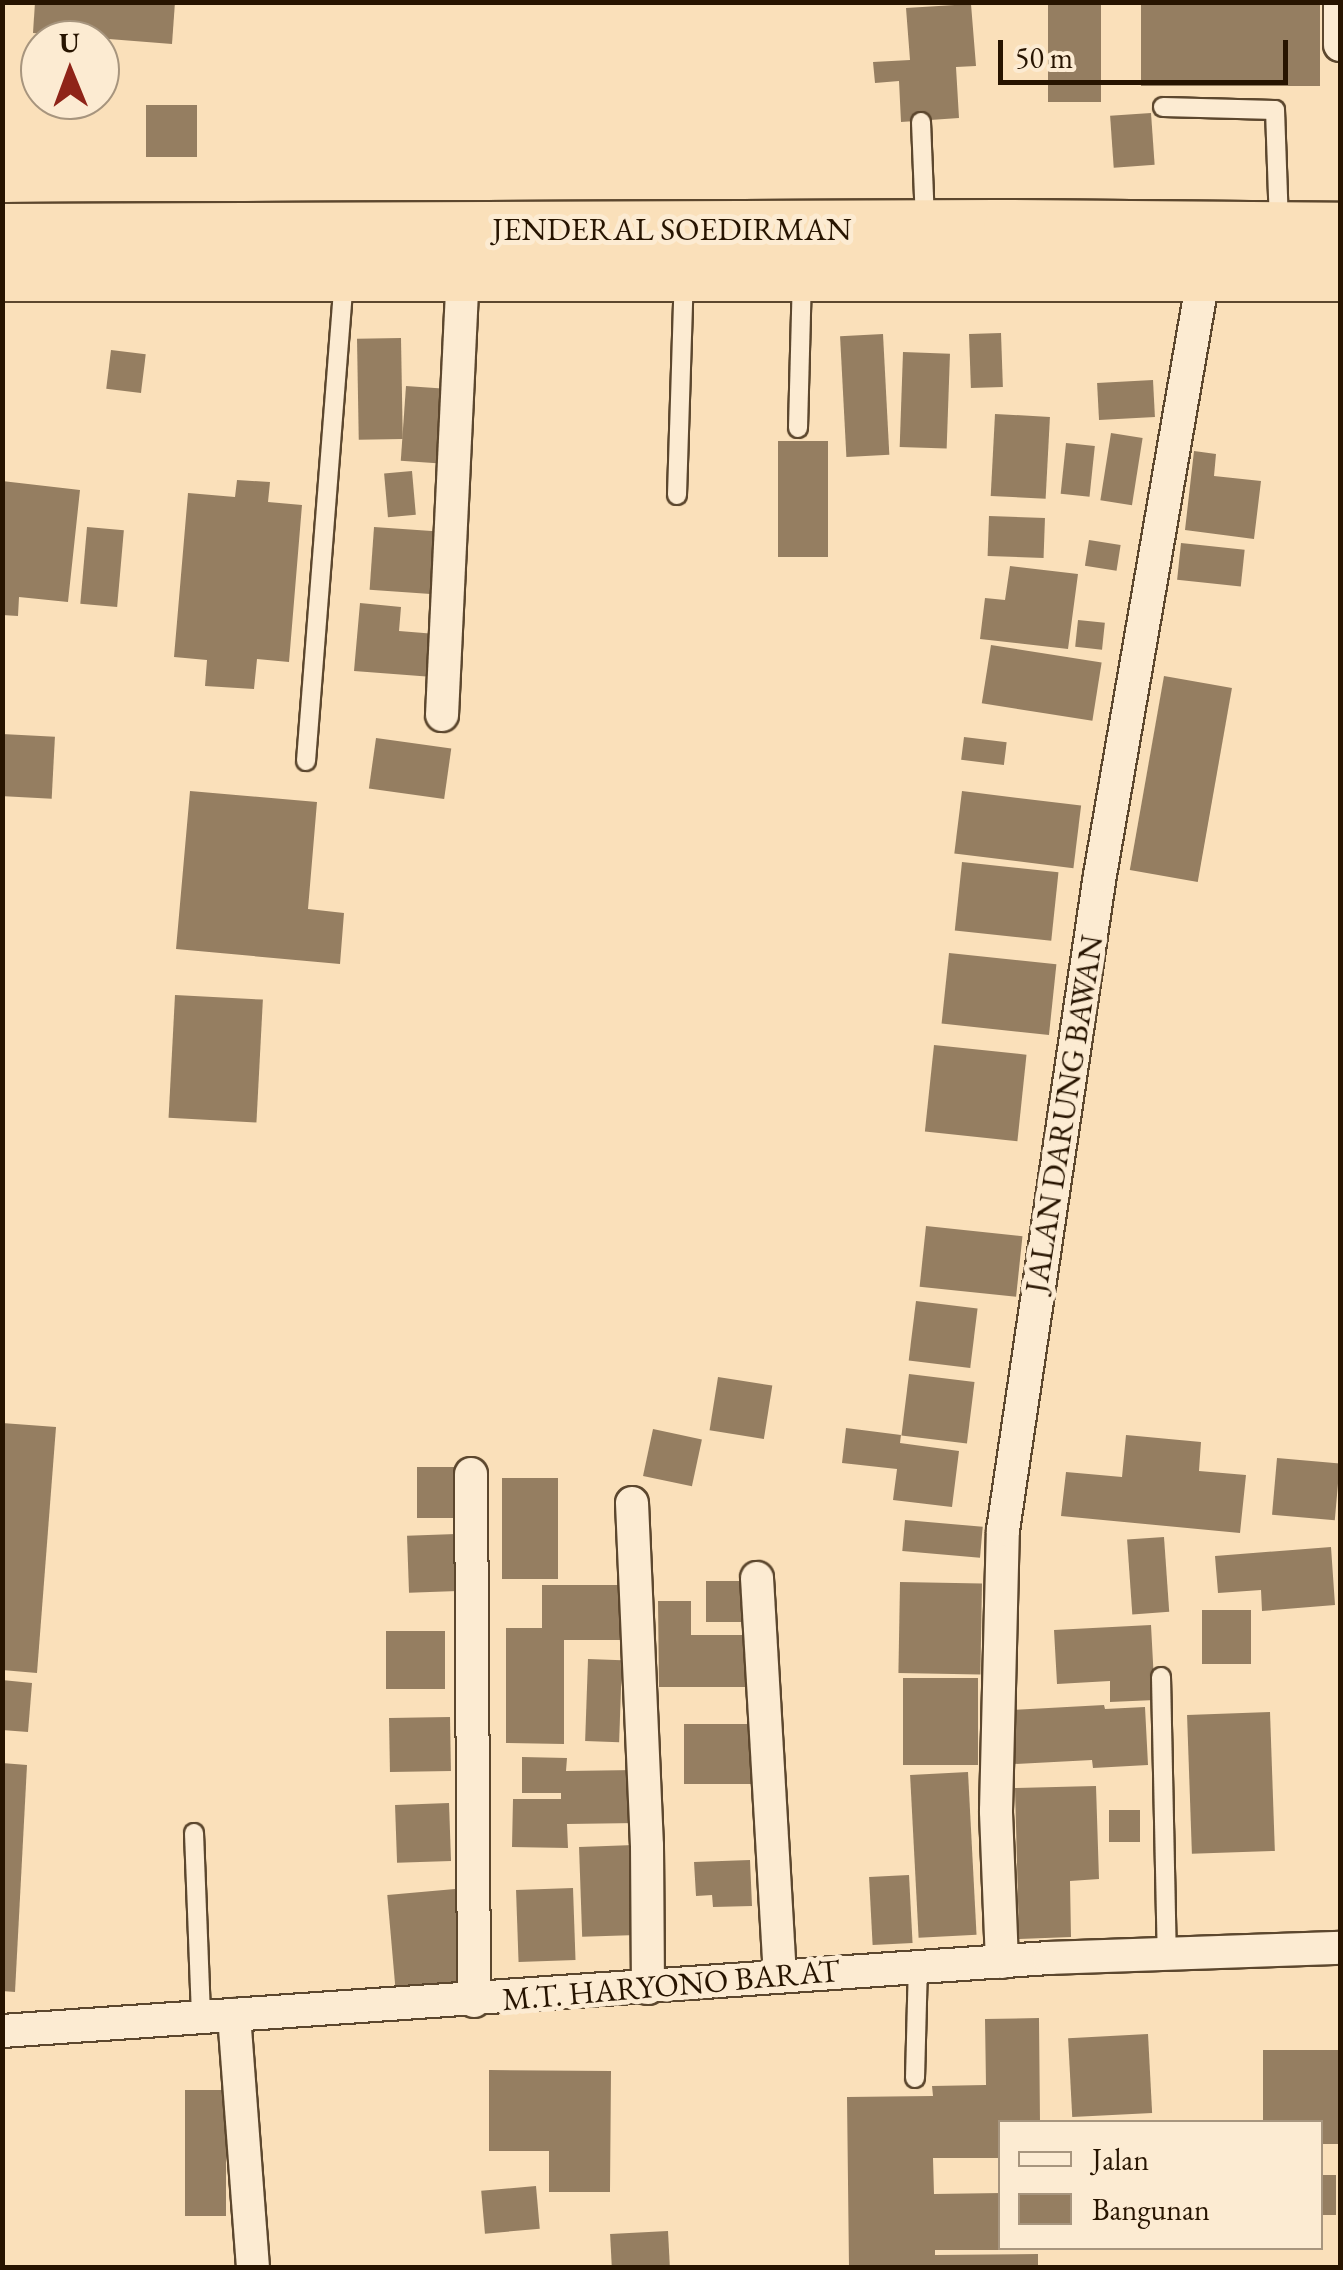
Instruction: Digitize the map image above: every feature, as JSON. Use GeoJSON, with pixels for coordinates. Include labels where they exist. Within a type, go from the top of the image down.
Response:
{"type":"FeatureCollection","features":[{"type":"Feature","properties":{"kind":"highway","name":"JENDERAL SOEDIRMAN"},"geometry":{"type":"LineString","coordinates":[[2,231],[1340,230]]}},
{"type":"Feature","properties":{"kind":"highway","name":"JENDERAL SOEDIRMAN"},"geometry":{"type":"LineString","coordinates":[[2,274],[1340,273]]}},
{"type":"Feature","properties":{"kind":"street"},"geometry":{"type":"LineString","coordinates":[[1340,2],[1340,45]]}},
{"type":"Feature","properties":{"kind":"street","name":"JALAN DARUNG BAWAN"},"geometry":{"type":"LineString","coordinates":[[1002,1962],[996,1791],[1005,1512],[1100,875],[1204,272]]}},
{"type":"Feature","properties":{"kind":"street"},"geometry":{"type":"LineString","coordinates":[[442,715],[463,273]]}},
{"type":"Feature","properties":{"kind":"street"},"geometry":{"type":"LineString","coordinates":[[471,1474],[474,2001]]}},
{"type":"Feature","properties":{"kind":"street"},"geometry":{"type":"LineString","coordinates":[[632,1504],[647,1846],[648,1988]]}},
{"type":"Feature","properties":{"kind":"street"},"geometry":{"type":"LineString","coordinates":[[757,1578],[780,1974]]}},
{"type":"Feature","properties":{"kind":"street","name":"M.T. HARYONO BARAT"},"geometry":{"type":"LineString","coordinates":[[2,2031],[474,2001],[780,1974],[1167,1952],[1340,1948]]}},
{"type":"Feature","properties":{"kind":"street"},"geometry":{"type":"LineString","coordinates":[[234,2015],[252,2268]]}},
{"type":"Feature","properties":{"kind":"lane"},"geometry":{"type":"LineString","coordinates":[[1163,107],[1275,110],[1279,230]]}},
{"type":"Feature","properties":{"kind":"lane"},"geometry":{"type":"LineString","coordinates":[[921,122],[926,228]]}},
{"type":"Feature","properties":{"kind":"lane"},"geometry":{"type":"LineString","coordinates":[[677,494],[684,272]]}},
{"type":"Feature","properties":{"kind":"lane"},"geometry":{"type":"LineString","coordinates":[[798,428],[802,272]]}},
{"type":"Feature","properties":{"kind":"lane"},"geometry":{"type":"LineString","coordinates":[[306,760],[344,274]]}},
{"type":"Feature","properties":{"kind":"lane"},"geometry":{"type":"LineString","coordinates":[[1161,1677],[1167,1952]]}},
{"type":"Feature","properties":{"kind":"lane"},"geometry":{"type":"LineString","coordinates":[[194,1833],[201,2017]]}},
{"type":"Feature","properties":{"kind":"lane"},"geometry":{"type":"LineString","coordinates":[[915,2078],[918,1966]]}},
{"type":"Feature","properties":{"kind":"building"},"geometry":{"type":"Polygon","coordinates":[[[35,2],[175,2],[172,44],[120,40],[120,20],[34,20],[35,2]]]}},
{"type":"Feature","properties":{"kind":"building"},"geometry":{"type":"Polygon","coordinates":[[[1048,2],[1101,2],[1101,102],[1048,102],[1048,2]]]}},
{"type":"Feature","properties":{"kind":"building"},"geometry":{"type":"Polygon","coordinates":[[[1141,2],[1320,2],[1320,86],[1141,86],[1141,2]]]}},
{"type":"Feature","properties":{"kind":"building"},"geometry":{"type":"Polygon","coordinates":[[[971,4],[976,66],[956,67],[959,118],[901,122],[899,81],[875,83],[873,62],[910,60],[906,8],[971,4]]]}},
{"type":"Feature","properties":{"kind":"building"},"geometry":{"type":"Polygon","coordinates":[[[146,105],[197,105],[197,157],[146,157],[146,105]]]}},
{"type":"Feature","properties":{"kind":"building"},"geometry":{"type":"Polygon","coordinates":[[[1151,113],[1155,165],[1114,168],[1110,116],[1151,113]]]}},
{"type":"Feature","properties":{"kind":"building"},"geometry":{"type":"Polygon","coordinates":[[[1001,333],[1003,387],[971,388],[969,334],[1001,333]]]}},
{"type":"Feature","properties":{"kind":"building"},"geometry":{"type":"Polygon","coordinates":[[[883,334],[889,455],[846,457],[840,336],[883,334]]]}},
{"type":"Feature","properties":{"kind":"building"},"geometry":{"type":"Polygon","coordinates":[[[401,338],[403,439],[359,440],[357,339],[401,338]]]}},
{"type":"Feature","properties":{"kind":"building"},"geometry":{"type":"Polygon","coordinates":[[[111,350],[146,354],[141,393],[106,389],[111,350]]]}},
{"type":"Feature","properties":{"kind":"building"},"geometry":{"type":"Polygon","coordinates":[[[903,352],[950,354],[947,449],[900,447],[903,352]]]}},
{"type":"Feature","properties":{"kind":"building"},"geometry":{"type":"Polygon","coordinates":[[[1153,380],[1155,417],[1099,420],[1097,383],[1153,380]]]}},
{"type":"Feature","properties":{"kind":"building"},"geometry":{"type":"Polygon","coordinates":[[[406,386],[453,389],[448,464],[401,461],[406,386]]]}},
{"type":"Feature","properties":{"kind":"building"},"geometry":{"type":"Polygon","coordinates":[[[995,414],[1050,417],[1046,499],[991,496],[995,414]]]}},
{"type":"Feature","properties":{"kind":"building"},"geometry":{"type":"Polygon","coordinates":[[[1111,433],[1143,438],[1132,505],[1100,500],[1111,433]]]}},
{"type":"Feature","properties":{"kind":"building"},"geometry":{"type":"Polygon","coordinates":[[[778,441],[828,441],[828,557],[778,557],[778,441]]]}},
{"type":"Feature","properties":{"kind":"building"},"geometry":{"type":"Polygon","coordinates":[[[1066,443],[1095,446],[1090,497],[1061,494],[1066,443]]]}},
{"type":"Feature","properties":{"kind":"building"},"geometry":{"type":"Polygon","coordinates":[[[1194,451],[1216,454],[1214,476],[1261,481],[1254,539],[1185,530],[1194,451]]]}},
{"type":"Feature","properties":{"kind":"building"},"geometry":{"type":"Polygon","coordinates":[[[412,471],[416,515],[388,517],[384,473],[412,471]]]}},
{"type":"Feature","properties":{"kind":"building"},"geometry":{"type":"Polygon","coordinates":[[[237,480],[270,482],[268,502],[302,505],[289,662],[257,659],[254,689],[205,686],[207,660],[174,657],[188,493],[235,497],[237,480]]]}},
{"type":"Feature","properties":{"kind":"building"},"geometry":{"type":"Polygon","coordinates":[[[2,481],[80,490],[68,602],[19,597],[18,616],[2,615],[2,481]]]}},
{"type":"Feature","properties":{"kind":"building"},"geometry":{"type":"Polygon","coordinates":[[[989,516],[1045,518],[1044,558],[988,556],[989,516]]]}},
{"type":"Feature","properties":{"kind":"building"},"geometry":{"type":"Polygon","coordinates":[[[87,527],[124,530],[117,607],[80,604],[87,527]]]}},
{"type":"Feature","properties":{"kind":"building"},"geometry":{"type":"Polygon","coordinates":[[[374,527],[446,532],[441,595],[370,590],[374,527]]]}},
{"type":"Feature","properties":{"kind":"building"},"geometry":{"type":"Polygon","coordinates":[[[1089,540],[1121,545],[1117,571],[1085,566],[1089,540]]]}},
{"type":"Feature","properties":{"kind":"building"},"geometry":{"type":"Polygon","coordinates":[[[1181,543],[1245,550],[1241,586],[1177,580],[1181,543]]]}},
{"type":"Feature","properties":{"kind":"building"},"geometry":{"type":"Polygon","coordinates":[[[1010,566],[1078,574],[1068,649],[980,639],[985,598],[1005,600],[1010,566]]]}},
{"type":"Feature","properties":{"kind":"building"},"geometry":{"type":"Polygon","coordinates":[[[360,603],[401,607],[399,631],[436,634],[433,677],[354,671],[360,603]]]}},
{"type":"Feature","properties":{"kind":"building"},"geometry":{"type":"Polygon","coordinates":[[[1078,620],[1105,623],[1102,650],[1075,647],[1078,620]]]}},
{"type":"Feature","properties":{"kind":"building"},"geometry":{"type":"Polygon","coordinates":[[[991,645],[1102,663],[1092,721],[982,703],[991,645]]]}},
{"type":"Feature","properties":{"kind":"building"},"geometry":{"type":"Polygon","coordinates":[[[1164,676],[1232,688],[1198,882],[1130,870],[1164,676]]]}},
{"type":"Feature","properties":{"kind":"building"},"geometry":{"type":"Polygon","coordinates":[[[2,734],[55,737],[52,799],[2,796],[2,734]]]}},
{"type":"Feature","properties":{"kind":"building"},"geometry":{"type":"Polygon","coordinates":[[[964,737],[1007,742],[1004,765],[961,760],[964,737]]]}},
{"type":"Feature","properties":{"kind":"building"},"geometry":{"type":"Polygon","coordinates":[[[376,738],[451,749],[444,799],[369,789],[376,738]]]}},
{"type":"Feature","properties":{"kind":"building"},"geometry":{"type":"Polygon","coordinates":[[[190,791],[317,802],[308,909],[344,913],[340,964],[176,949],[190,791]]]}},
{"type":"Feature","properties":{"kind":"building"},"geometry":{"type":"Polygon","coordinates":[[[962,791],[1081,806],[1073,868],[954,854],[962,791]]]}},
{"type":"Feature","properties":{"kind":"building"},"geometry":{"type":"Polygon","coordinates":[[[962,862],[1058,872],[1051,941],[955,931],[962,862]]]}},
{"type":"Feature","properties":{"kind":"building"},"geometry":{"type":"Polygon","coordinates":[[[949,953],[1056,964],[1049,1035],[942,1024],[949,953]]]}},
{"type":"Feature","properties":{"kind":"building"},"geometry":{"type":"Polygon","coordinates":[[[175,995],[263,1000],[256,1122],[169,1118],[175,995]]]}},
{"type":"Feature","properties":{"kind":"building"},"geometry":{"type":"Polygon","coordinates":[[[934,1045],[1026,1055],[1017,1141],[925,1132],[934,1045]]]}},
{"type":"Feature","properties":{"kind":"building"},"geometry":{"type":"Polygon","coordinates":[[[926,1226],[1022,1236],[1016,1297],[920,1287],[926,1226]]]}},
{"type":"Feature","properties":{"kind":"building"},"geometry":{"type":"Polygon","coordinates":[[[916,1301],[978,1309],[970,1368],[909,1361],[916,1301]]]}},
{"type":"Feature","properties":{"kind":"building"},"geometry":{"type":"Polygon","coordinates":[[[909,1374],[975,1382],[967,1444],[901,1436],[909,1374]]]}},
{"type":"Feature","properties":{"kind":"building"},"geometry":{"type":"Polygon","coordinates":[[[718,1377],[772,1386],[764,1439],[710,1430],[718,1377]]]}},
{"type":"Feature","properties":{"kind":"building"},"geometry":{"type":"Polygon","coordinates":[[[2,1423],[56,1427],[37,1673],[2,1670],[2,1423]]]}},
{"type":"Feature","properties":{"kind":"building"},"geometry":{"type":"Polygon","coordinates":[[[846,1428],[901,1435],[900,1443],[959,1451],[952,1507],[893,1500],[897,1469],[842,1463],[846,1428]]]}},
{"type":"Feature","properties":{"kind":"building"},"geometry":{"type":"Polygon","coordinates":[[[653,1429],[702,1439],[692,1486],[643,1476],[653,1429]]]}},
{"type":"Feature","properties":{"kind":"building"},"geometry":{"type":"Polygon","coordinates":[[[1126,1435],[1201,1442],[1199,1471],[1246,1475],[1240,1533],[1061,1516],[1066,1472],[1122,1477],[1126,1435]]]}},
{"type":"Feature","properties":{"kind":"building"},"geometry":{"type":"Polygon","coordinates":[[[1277,1458],[1340,1463],[1335,1520],[1272,1515],[1277,1458]]]}},
{"type":"Feature","properties":{"kind":"building"},"geometry":{"type":"Polygon","coordinates":[[[417,1467],[461,1467],[461,1518],[417,1518],[417,1467]]]}},
{"type":"Feature","properties":{"kind":"building"},"geometry":{"type":"Polygon","coordinates":[[[502,1478],[558,1478],[558,1579],[502,1579],[502,1478]]]}},
{"type":"Feature","properties":{"kind":"building"},"geometry":{"type":"Polygon","coordinates":[[[905,1520],[983,1527],[980,1558],[902,1551],[905,1520]]]}},
{"type":"Feature","properties":{"kind":"building"},"geometry":{"type":"Polygon","coordinates":[[[456,1534],[458,1591],[409,1593],[407,1536],[456,1534]]]}},
{"type":"Feature","properties":{"kind":"building"},"geometry":{"type":"Polygon","coordinates":[[[1164,1537],[1169,1612],[1132,1614],[1127,1540],[1164,1537]]]}},
{"type":"Feature","properties":{"kind":"building"},"geometry":{"type":"Polygon","coordinates":[[[1331,1547],[1335,1605],[1262,1611],[1261,1590],[1218,1593],[1215,1556],[1331,1547]]]}},
{"type":"Feature","properties":{"kind":"building"},"geometry":{"type":"Polygon","coordinates":[[[706,1581],[743,1581],[743,1622],[706,1622],[706,1581]]]}},
{"type":"Feature","properties":{"kind":"building"},"geometry":{"type":"Polygon","coordinates":[[[900,1582],[982,1583],[980,1674],[898,1673],[900,1582]]]}},
{"type":"Feature","properties":{"kind":"building"},"geometry":{"type":"Polygon","coordinates":[[[542,1585],[622,1585],[622,1640],[564,1640],[564,1744],[506,1743],[506,1628],[542,1628],[542,1585]]]}},
{"type":"Feature","properties":{"kind":"building"},"geometry":{"type":"Polygon","coordinates":[[[658,1601],[691,1601],[691,1635],[749,1635],[749,1687],[659,1687],[658,1601]]]}},
{"type":"Feature","properties":{"kind":"building"},"geometry":{"type":"Polygon","coordinates":[[[1202,1610],[1251,1610],[1251,1664],[1202,1664],[1202,1610]]]}},
{"type":"Feature","properties":{"kind":"building"},"geometry":{"type":"Polygon","coordinates":[[[1151,1625],[1155,1700],[1110,1702],[1110,1681],[1057,1684],[1054,1630],[1151,1625]]]}},
{"type":"Feature","properties":{"kind":"building"},"geometry":{"type":"Polygon","coordinates":[[[386,1631],[445,1631],[445,1689],[386,1689],[386,1631]]]}},
{"type":"Feature","properties":{"kind":"building"},"geometry":{"type":"Polygon","coordinates":[[[588,1659],[622,1660],[619,1742],[585,1741],[588,1659]]]}},
{"type":"Feature","properties":{"kind":"building"},"geometry":{"type":"Polygon","coordinates":[[[903,1678],[978,1678],[978,1765],[903,1765],[903,1678]]]}},
{"type":"Feature","properties":{"kind":"building"},"geometry":{"type":"Polygon","coordinates":[[[2,1680],[32,1683],[28,1732],[2,1730],[2,1680]]]}},
{"type":"Feature","properties":{"kind":"building"},"geometry":{"type":"Polygon","coordinates":[[[1104,1705],[1105,1709],[1145,1707],[1148,1765],[1093,1768],[1092,1760],[1014,1764],[1011,1710],[1104,1705]]]}},
{"type":"Feature","properties":{"kind":"building"},"geometry":{"type":"Polygon","coordinates":[[[1270,1712],[1275,1851],[1192,1854],[1187,1715],[1270,1712]]]}},
{"type":"Feature","properties":{"kind":"building"},"geometry":{"type":"Polygon","coordinates":[[[450,1717],[451,1771],[390,1772],[389,1718],[450,1717]]]}},
{"type":"Feature","properties":{"kind":"building"},"geometry":{"type":"Polygon","coordinates":[[[684,1724],[758,1724],[758,1784],[684,1784],[684,1724]]]}},
{"type":"Feature","properties":{"kind":"building"},"geometry":{"type":"Polygon","coordinates":[[[522,1757],[567,1758],[566,1771],[636,1770],[637,1823],[567,1824],[568,1848],[512,1847],[513,1799],[561,1799],[561,1793],[522,1793],[522,1757]]]}},
{"type":"Feature","properties":{"kind":"building"},"geometry":{"type":"Polygon","coordinates":[[[2,1763],[27,1765],[15,1992],[2,1991],[2,1763]]]}},
{"type":"Feature","properties":{"kind":"building"},"geometry":{"type":"Polygon","coordinates":[[[968,1772],[977,1935],[919,1938],[910,1775],[968,1772]]]}},
{"type":"Feature","properties":{"kind":"building"},"geometry":{"type":"Polygon","coordinates":[[[1096,1786],[1099,1879],[1070,1881],[1071,1937],[1019,1939],[1015,1788],[1096,1786]]]}},
{"type":"Feature","properties":{"kind":"building"},"geometry":{"type":"Polygon","coordinates":[[[449,1803],[451,1861],[397,1863],[395,1805],[449,1803]]]}},
{"type":"Feature","properties":{"kind":"building"},"geometry":{"type":"Polygon","coordinates":[[[1109,1810],[1140,1810],[1140,1842],[1109,1842],[1109,1810]]]}},
{"type":"Feature","properties":{"kind":"building"},"geometry":{"type":"Polygon","coordinates":[[[634,1845],[637,1935],[582,1937],[579,1847],[634,1845]]]}},
{"type":"Feature","properties":{"kind":"building"},"geometry":{"type":"Polygon","coordinates":[[[750,1860],[752,1906],[713,1907],[712,1895],[696,1896],[694,1862],[750,1860]]]}},
{"type":"Feature","properties":{"kind":"building"},"geometry":{"type":"Polygon","coordinates":[[[909,1875],[913,1943],[873,1945],[869,1877],[909,1875]]]}},
{"type":"Feature","properties":{"kind":"building"},"geometry":{"type":"Polygon","coordinates":[[[573,1888],[576,1960],[519,1962],[516,1890],[573,1888]]]}},
{"type":"Feature","properties":{"kind":"building"},"geometry":{"type":"Polygon","coordinates":[[[455,1889],[463,1982],[395,1988],[387,1895],[455,1889]]]}},
{"type":"Feature","properties":{"kind":"building"},"geometry":{"type":"Polygon","coordinates":[[[1039,2018],[1040,2120],[998,2120],[998,2158],[933,2158],[934,2194],[998,2193],[998,2250],[935,2250],[935,2255],[1038,2254],[1038,2268],[849,2268],[847,2097],[933,2096],[932,2086],[986,2085],[985,2019],[1039,2018]]]}},
{"type":"Feature","properties":{"kind":"building"},"geometry":{"type":"Polygon","coordinates":[[[1148,2034],[1152,2113],[1072,2117],[1068,2038],[1148,2034]]]}},
{"type":"Feature","properties":{"kind":"building"},"geometry":{"type":"Polygon","coordinates":[[[1263,2050],[1340,2050],[1340,2144],[1323,2144],[1323,2120],[1263,2120],[1263,2050]]]}},
{"type":"Feature","properties":{"kind":"building"},"geometry":{"type":"Polygon","coordinates":[[[489,2070],[611,2071],[610,2192],[549,2192],[549,2151],[489,2151],[489,2070]]]}},
{"type":"Feature","properties":{"kind":"building"},"geometry":{"type":"Polygon","coordinates":[[[185,2090],[226,2090],[226,2216],[185,2216],[185,2090]]]}},
{"type":"Feature","properties":{"kind":"building"},"geometry":{"type":"Polygon","coordinates":[[[1323,2175],[1336,2175],[1336,2215],[1323,2215],[1323,2175]]]}},
{"type":"Feature","properties":{"kind":"building"},"geometry":{"type":"Polygon","coordinates":[[[536,2186],[540,2229],[485,2234],[481,2191],[536,2186]]]}},
{"type":"Feature","properties":{"kind":"building"},"geometry":{"type":"Polygon","coordinates":[[[668,2231],[670,2268],[612,2268],[610,2234],[668,2231]]]}}]}
